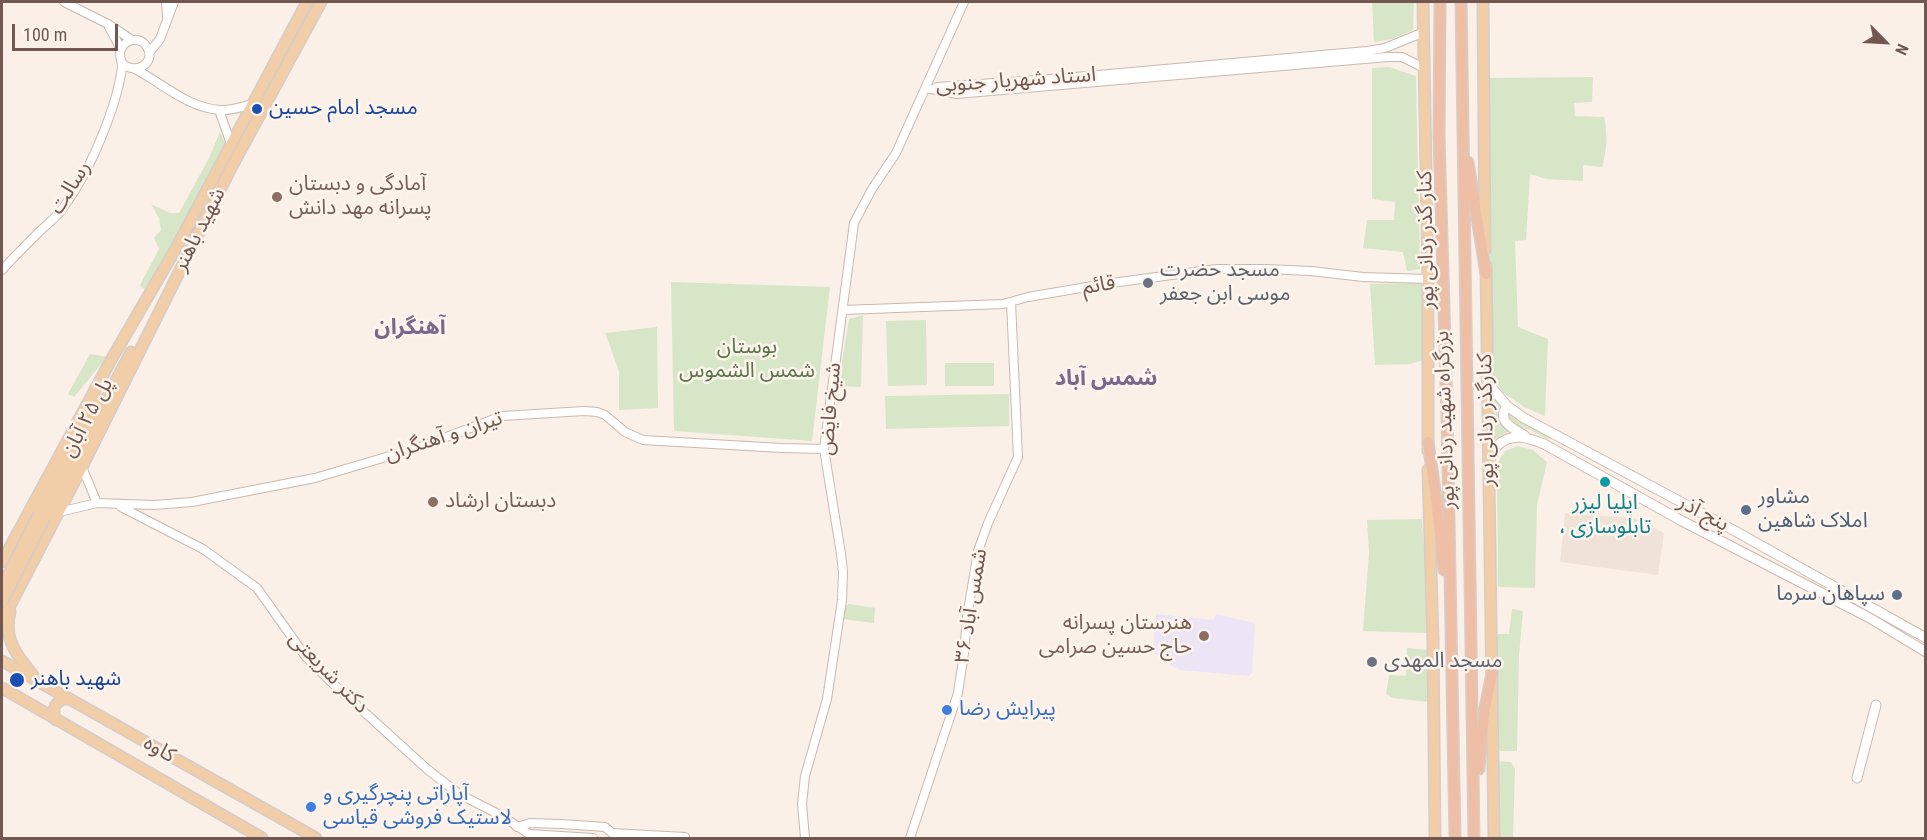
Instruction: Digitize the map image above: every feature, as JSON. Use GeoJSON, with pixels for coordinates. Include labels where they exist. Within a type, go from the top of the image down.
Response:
{"type":"FeatureCollection","features":[{"type":"Feature","properties":{"kind":"highway","name":"بزرگراه شهید ردانی پور"},"geometry":{"type":"LineString","coordinates":[[1440,2],[1439,135],[1455,838]]}},
{"type":"Feature","properties":{"kind":"highway","name":"بزرگراه شهید ردانی پور"},"geometry":{"type":"LineString","coordinates":[[1461,2],[1474,838]]}},
{"type":"Feature","properties":{"kind":"highway"},"geometry":{"type":"LineString","coordinates":[[1462,122],[1486,274]]}},
{"type":"Feature","properties":{"kind":"highway"},"geometry":{"type":"LineString","coordinates":[[1428,442],[1451,643]]}},
{"type":"Feature","properties":{"kind":"highway"},"geometry":{"type":"LineString","coordinates":[[1473,823],[1484,714],[1492,673]]}},
{"type":"Feature","properties":{"kind":"main road","name":"شهید باهنر"},"geometry":{"type":"LineString","coordinates":[[2,562],[111,360],[175,250],[307,2]]}},
{"type":"Feature","properties":{"kind":"main road","name":"شهید باهنر"},"geometry":{"type":"LineString","coordinates":[[2,621],[82,467],[230,170],[321,2]]}},
{"type":"Feature","properties":{"kind":"main road","name":"کنار گذر ردانی پور"},"geometry":{"type":"LineString","coordinates":[[1423,2],[1435,838]]}},
{"type":"Feature","properties":{"kind":"main road","name":"کنارگذر ردانی پور"},"geometry":{"type":"LineString","coordinates":[[1482,2],[1494,838]]}},
{"type":"Feature","properties":{"kind":"main road","name":"پل ۲۵ آبان"},"geometry":{"type":"LineString","coordinates":[[2,587],[111,374],[155,296],[175,250]]}},
{"type":"Feature","properties":{"kind":"main road","name":"پل ۲۵ آبان"},"geometry":{"type":"LineString","coordinates":[[2,602],[117,376],[176,277]]}},
{"type":"Feature","properties":{"kind":"main road","name":"پنج آذر"},"geometry":{"type":"LineString","coordinates":[[1487,382],[1508,406],[1524,418],[1735,531],[1926,638]]}},
{"type":"Feature","properties":{"kind":"main road","name":"پنج آذر"},"geometry":{"type":"LineString","coordinates":[[1508,406],[1503,412],[1505,423],[1525,436],[1544,444],[1701,531],[1868,617],[1926,652]]}},
{"type":"Feature","properties":{"kind":"main road"},"geometry":{"type":"LineString","coordinates":[[1487,464],[1498,445],[1512,438],[1525,436]]}},
{"type":"Feature","properties":{"kind":"main road"},"geometry":{"type":"LineString","coordinates":[[9,549],[11,557],[16,562],[24,563],[36,557]]}},
{"type":"Feature","properties":{"kind":"main road"},"geometry":{"type":"LineString","coordinates":[[13,599],[7,622],[9,638],[15,654],[39,682]]}},
{"type":"Feature","properties":{"kind":"main road"},"geometry":{"type":"LineString","coordinates":[[1909,642],[1914,632]]}},
{"type":"Feature","properties":{"kind":"main road","name":"کاوه"},"geometry":{"type":"LineString","coordinates":[[2,661],[316,838]]}},
{"type":"Feature","properties":{"kind":"main road","name":"کاوه"},"geometry":{"type":"LineString","coordinates":[[2,688],[262,838]]}},
{"type":"Feature","properties":{"kind":"main road"},"geometry":{"type":"LineString","coordinates":[[2,699],[27,703]]}},
{"type":"Feature","properties":{"kind":"main road"},"geometry":{"type":"LineString","coordinates":[[56,720],[53,712],[55,706],[62,699],[68,699]]}},
{"type":"Feature","properties":{"kind":"main road"},"geometry":{"type":"LineString","coordinates":[[1857,778],[1876,705]]}},
{"type":"Feature","properties":{"kind":"street"},"geometry":{"type":"LineString","coordinates":[[64,2],[137,41],[149,53]]}},
{"type":"Feature","properties":{"kind":"street"},"geometry":{"type":"LineString","coordinates":[[166,2],[167,17]]}},
{"type":"Feature","properties":{"kind":"street"},"geometry":{"type":"LineString","coordinates":[[129,67],[144,66],[147,62],[149,53],[159,39],[174,2]]}},
{"type":"Feature","properties":{"kind":"street","name":"شیخ فایض"},"geometry":{"type":"LineString","coordinates":[[805,838],[802,804],[804,776],[827,699],[842,600],[841,554],[824,449],[854,224],[872,189],[897,153],[964,2]]}},
{"type":"Feature","properties":{"kind":"street"},"geometry":{"type":"LineString","coordinates":[[108,24],[121,49],[120,54],[129,67],[156,80],[191,102],[219,110],[252,104]]}},
{"type":"Feature","properties":{"kind":"street","name":"استاد شهریار جنوبی"},"geometry":{"type":"LineString","coordinates":[[926,88],[1366,51],[1385,48],[1424,32]]}},
{"type":"Feature","properties":{"kind":"street"},"geometry":{"type":"LineString","coordinates":[[121,49],[127,42],[159,39]]}},
{"type":"Feature","properties":{"kind":"street","name":"استاد شهریار جنوبی"},"geometry":{"type":"LineString","coordinates":[[926,88],[963,94],[1388,57],[1402,57],[1424,68]]}},
{"type":"Feature","properties":{"kind":"street"},"geometry":{"type":"LineString","coordinates":[[147,62],[156,80]]}},
{"type":"Feature","properties":{"kind":"street","name":"رسالت"},"geometry":{"type":"LineString","coordinates":[[2,270],[58,214],[74,192],[104,129],[129,67]]}},
{"type":"Feature","properties":{"kind":"street"},"geometry":{"type":"LineString","coordinates":[[219,110],[231,144]]}},
{"type":"Feature","properties":{"kind":"street","name":"قائم"},"geometry":{"type":"LineString","coordinates":[[843,310],[975,306],[1011,302],[1104,284],[1217,269],[1311,271],[1363,277],[1428,279]]}},
{"type":"Feature","properties":{"kind":"street","name":"شمس آباد ۳۶"},"geometry":{"type":"LineString","coordinates":[[910,838],[958,693],[978,550],[1018,457],[1011,302]]}},
{"type":"Feature","properties":{"kind":"street","name":"تیران و آهنگران"},"geometry":{"type":"LineString","coordinates":[[58,512],[97,502],[154,505],[192,502],[315,478],[420,447],[502,416],[527,413],[597,412],[606,415],[635,438],[643,440],[824,449]]}},
{"type":"Feature","properties":{"kind":"street"},"geometry":{"type":"LineString","coordinates":[[82,467],[97,502]]}},
{"type":"Feature","properties":{"kind":"street","name":"دکتر شریعتی"},"geometry":{"type":"LineString","coordinates":[[110,503],[137,514],[203,549],[257,588],[306,657],[358,708],[459,794],[502,816],[529,834],[593,838]]}},
{"type":"Feature","properties":{"kind":"street"},"geometry":{"type":"LineString","coordinates":[[517,827],[530,823],[561,824],[605,827],[609,836],[679,836],[685,838]]}},
{"type":"Feature","properties":{"kind":"street"},"geometry":{"type":"LineString","coordinates":[[549,837],[561,824]]}},
{"type":"Feature","properties":{"kind":"street"},"geometry":{"type":"LineString","coordinates":[[561,824],[570,837]]}},
{"type":"Feature","properties":{"kind":"shaded area"},"geometry":{"type":"Polygon","coordinates":[[[1565,513],[1634,518],[1664,533],[1658,575],[1560,562],[1565,513]]]}},
{"type":"Feature","properties":{"kind":"shaded area","name":"هنرستان پسرانه حاج حسین صرامی"},"geometry":{"type":"Polygon","coordinates":[[[1156,614],[1214,620],[1216,614],[1255,623],[1252,673],[1249,676],[1180,670],[1172,666],[1153,650],[1156,614]]]}},
{"type":"Feature","properties":{"kind":"green space"},"geometry":{"type":"Polygon","coordinates":[[[1372,2],[1414,2],[1413,30],[1392,39],[1374,42],[1372,2]]]}},
{"type":"Feature","properties":{"kind":"green space"},"geometry":{"type":"Polygon","coordinates":[[[1389,67],[1416,76],[1420,269],[1407,271],[1403,252],[1363,248],[1367,220],[1394,220],[1395,202],[1372,199],[1372,68],[1389,67]]]}},
{"type":"Feature","properties":{"kind":"green space"},"geometry":{"type":"Polygon","coordinates":[[[1593,77],[1592,102],[1574,103],[1575,116],[1604,117],[1606,142],[1602,167],[1583,165],[1583,181],[1546,179],[1530,174],[1526,240],[1515,241],[1518,327],[1548,339],[1545,416],[1524,407],[1501,391],[1491,370],[1489,78],[1593,77]]]}},
{"type":"Feature","properties":{"kind":"green space"},"geometry":{"type":"Polygon","coordinates":[[[220,132],[226,144],[147,292],[140,285],[159,249],[154,238],[161,230],[159,218],[151,204],[170,213],[179,213],[209,158],[220,132]]]}},
{"type":"Feature","properties":{"kind":"green space","name":"بوستان شمس الشموس"},"geometry":{"type":"Polygon","coordinates":[[[671,282],[830,287],[812,441],[674,431],[671,282]]]}},
{"type":"Feature","properties":{"kind":"green space"},"geometry":{"type":"Polygon","coordinates":[[[1424,283],[1423,360],[1410,364],[1375,365],[1370,284],[1424,283]]]}},
{"type":"Feature","properties":{"kind":"green space"},"geometry":{"type":"Polygon","coordinates":[[[863,315],[861,387],[838,386],[849,319],[863,315]]]}},
{"type":"Feature","properties":{"kind":"green space"},"geometry":{"type":"Polygon","coordinates":[[[926,320],[927,385],[888,386],[886,321],[926,320]]]}},
{"type":"Feature","properties":{"kind":"green space"},"geometry":{"type":"Polygon","coordinates":[[[657,327],[658,408],[619,410],[619,371],[605,333],[657,327]]]}},
{"type":"Feature","properties":{"kind":"green space"},"geometry":{"type":"Polygon","coordinates":[[[90,354],[107,357],[74,397],[68,394],[90,354]]]}},
{"type":"Feature","properties":{"kind":"green space"},"geometry":{"type":"Polygon","coordinates":[[[945,363],[994,363],[994,386],[945,386],[945,363]]]}},
{"type":"Feature","properties":{"kind":"green space"},"geometry":{"type":"Polygon","coordinates":[[[1009,394],[1009,426],[886,429],[885,396],[1009,394]]]}},
{"type":"Feature","properties":{"kind":"green space"},"geometry":{"type":"Polygon","coordinates":[[[1491,394],[1501,407],[1550,435],[1550,439],[1523,428],[1504,434],[1494,444],[1491,394]]]}},
{"type":"Feature","properties":{"kind":"green space"},"geometry":{"type":"Polygon","coordinates":[[[1518,446],[1533,450],[1547,462],[1537,505],[1535,588],[1498,587],[1497,464],[1505,451],[1518,446]]]}},
{"type":"Feature","properties":{"kind":"green space"},"geometry":{"type":"Polygon","coordinates":[[[1422,519],[1427,633],[1363,631],[1369,553],[1367,520],[1422,519]]]}},
{"type":"Feature","properties":{"kind":"green space"},"geometry":{"type":"Polygon","coordinates":[[[849,604],[875,608],[874,623],[842,619],[843,607],[849,604]]]}},
{"type":"Feature","properties":{"kind":"green space"},"geometry":{"type":"Polygon","coordinates":[[[1512,609],[1523,611],[1519,655],[1517,751],[1496,751],[1495,634],[1509,634],[1512,609]]]}},
{"type":"Feature","properties":{"kind":"green space"},"geometry":{"type":"Polygon","coordinates":[[[1407,648],[1429,650],[1429,702],[1393,698],[1386,694],[1389,675],[1406,676],[1407,648]]]}},
{"type":"Feature","properties":{"kind":"green space"},"geometry":{"type":"Polygon","coordinates":[[[1496,761],[1511,762],[1515,769],[1513,838],[1498,838],[1496,761]]]}},
{"type":"Feature","properties":{"kind":"place","name":"مسجد امام حسین"},"geometry":{"type":"Point","coordinates":[257,109]}},
{"type":"Feature","properties":{"kind":"place","name":"آمادگی و دبستان پسرانه مهد دانش"},"geometry":{"type":"Point","coordinates":[277,197]}},
{"type":"Feature","properties":{"kind":"place","name":"مسجد حضرت موسی ابن جعفر"},"geometry":{"type":"Point","coordinates":[1148,283]}},
{"type":"Feature","properties":{"kind":"place","name":"ایلیا لیزر ، تابلوسازی"},"geometry":{"type":"Point","coordinates":[1605,482]}},
{"type":"Feature","properties":{"kind":"place","name":"دبستان ارشاد"},"geometry":{"type":"Point","coordinates":[433,502]}},
{"type":"Feature","properties":{"kind":"place","name":"مشاور املاک شاهین"},"geometry":{"type":"Point","coordinates":[1746,510]}},
{"type":"Feature","properties":{"kind":"place","name":"سپاهان سرما"},"geometry":{"type":"Point","coordinates":[1897,595]}},
{"type":"Feature","properties":{"kind":"place","name":"هنرستان پسرانه حاج حسین صرامی"},"geometry":{"type":"Point","coordinates":[1204,636]}},
{"type":"Feature","properties":{"kind":"place","name":"مسجد المهدی"},"geometry":{"type":"Point","coordinates":[1372,662]}},
{"type":"Feature","properties":{"kind":"place","name":"شهید باهنر"},"geometry":{"type":"Point","coordinates":[17,680]}},
{"type":"Feature","properties":{"kind":"place","name":"پیرایش رضا"},"geometry":{"type":"Point","coordinates":[947,710]}},
{"type":"Feature","properties":{"kind":"place","name":"آپاراتی پنچرگیری و لاستیک فروشی قیاسی"},"geometry":{"type":"Point","coordinates":[311,807]}},
{"type":"Feature","properties":{"kind":"district","name":"آهنگران"},"geometry":{"type":"Point","coordinates":[410,328]}},
{"type":"Feature","properties":{"kind":"district","name":"شمس آباد"},"geometry":{"type":"Point","coordinates":[1106,379]}}]}
